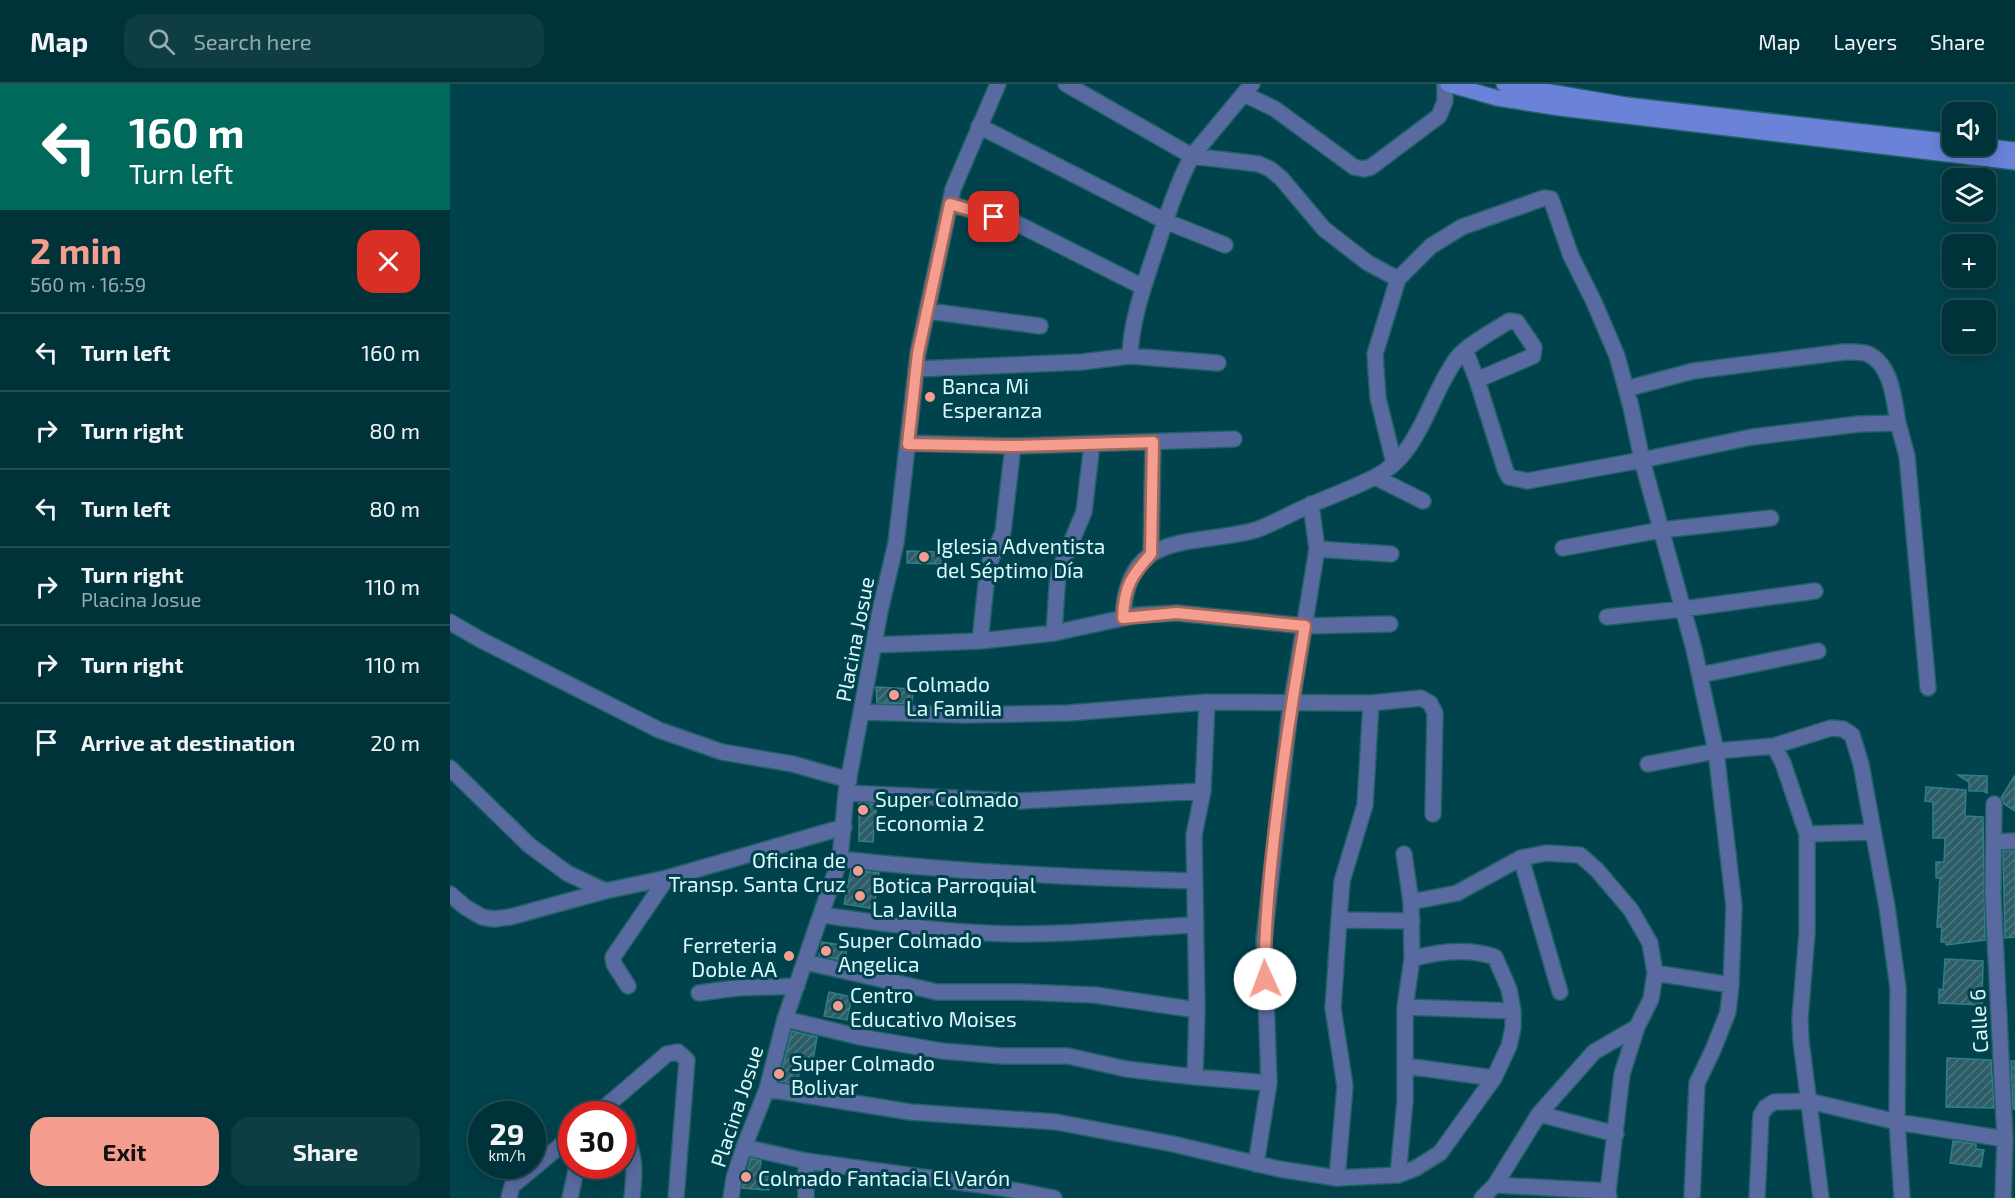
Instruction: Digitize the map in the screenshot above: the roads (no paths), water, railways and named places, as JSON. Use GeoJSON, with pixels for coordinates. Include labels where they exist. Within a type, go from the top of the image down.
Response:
{"type":"FeatureCollection","features":[{"type":"Feature","properties":{"kind":"street","name":"Placina Josue"},"geometry":{"type":"LineString","coordinates":[[731,1198],[734,1178],[744,1147],[767,1089],[785,1019],[840,859],[848,787],[861,712],[896,543],[916,369],[954,189],[998,84]]}},
{"type":"Feature","properties":{"kind":"street"},"geometry":{"type":"LineString","coordinates":[[1066,84],[1192,156],[1258,164],[1270,169],[1281,178],[1324,230],[1368,263],[1398,279]]}},
{"type":"Feature","properties":{"kind":"street"},"geometry":{"type":"LineString","coordinates":[[1130,356],[1130,346],[1143,287],[1174,194],[1192,156],[1248,89],[1354,167],[1364,169],[1371,167],[1438,116],[1445,101],[1446,84],[1839,140],[2015,162]]}},
{"type":"Feature","properties":{"kind":"street"},"geometry":{"type":"LineString","coordinates":[[1624,110],[1942,141]]}},
{"type":"Feature","properties":{"kind":"street"},"geometry":{"type":"LineString","coordinates":[[980,126],[1165,220],[1225,245]]}},
{"type":"Feature","properties":{"kind":"street"},"geometry":{"type":"LineString","coordinates":[[1996,148],[2015,150]]}},
{"type":"Feature","properties":{"kind":"street"},"geometry":{"type":"LineString","coordinates":[[1394,463],[1378,398],[1375,354],[1398,279],[1431,246],[1462,227],[1544,198],[1551,199],[1571,256],[1617,356],[1641,460],[1700,675],[1716,751],[1734,906],[1731,985],[1728,1012],[1697,1083],[1692,1198]]}},
{"type":"Feature","properties":{"kind":"street"},"geometry":{"type":"LineString","coordinates":[[950,204],[1016,224],[1143,287]]}},
{"type":"Feature","properties":{"kind":"street"},"geometry":{"type":"LineString","coordinates":[[928,311],[1040,326]]}},
{"type":"Feature","properties":{"kind":"street"},"geometry":{"type":"LineString","coordinates":[[1123,618],[1124,596],[1135,572],[1151,554],[1183,541],[1253,531],[1375,477],[1394,463],[1418,434],[1441,383],[1458,356],[1509,321],[1514,320],[1534,347],[1533,356],[1477,380]]}},
{"type":"Feature","properties":{"kind":"street"},"geometry":{"type":"LineString","coordinates":[[1465,350],[1477,380],[1505,469],[1509,477],[1514,479],[1527,481],[1752,437],[1859,424],[1898,423]]}},
{"type":"Feature","properties":{"kind":"street"},"geometry":{"type":"LineString","coordinates":[[1626,389],[1693,372],[1844,352],[1867,353],[1875,359],[1884,369],[1892,389],[1907,456],[1928,688]]}},
{"type":"Feature","properties":{"kind":"street"},"geometry":{"type":"LineString","coordinates":[[916,369],[1082,362],[1130,356],[1218,363]]}},
{"type":"Feature","properties":{"kind":"street"},"geometry":{"type":"LineString","coordinates":[[908,444],[1013,446],[1234,439]]}},
{"type":"Feature","properties":{"kind":"street"},"geometry":{"type":"LineString","coordinates":[[1151,554],[1153,442]]}},
{"type":"Feature","properties":{"kind":"street"},"geometry":{"type":"LineString","coordinates":[[1054,633],[1058,573],[1084,512],[1092,444]]}},
{"type":"Feature","properties":{"kind":"street"},"geometry":{"type":"LineString","coordinates":[[980,641],[988,566],[1003,532],[1013,446]]}},
{"type":"Feature","properties":{"kind":"street"},"geometry":{"type":"LineString","coordinates":[[1375,477],[1423,501]]}},
{"type":"Feature","properties":{"kind":"street"},"geometry":{"type":"LineString","coordinates":[[1256,1164],[1269,1083],[1264,939],[1284,754],[1317,549],[1311,504]]}},
{"type":"Feature","properties":{"kind":"street"},"geometry":{"type":"LineString","coordinates":[[1563,548],[1661,530],[1771,518]]}},
{"type":"Feature","properties":{"kind":"street"},"geometry":{"type":"LineString","coordinates":[[1317,549],[1391,554]]}},
{"type":"Feature","properties":{"kind":"street"},"geometry":{"type":"LineString","coordinates":[[1607,616],[1683,609],[1815,591]]}},
{"type":"Feature","properties":{"kind":"street"},"geometry":{"type":"LineString","coordinates":[[874,645],[980,641],[1054,633],[1123,618],[1177,613],[1305,626],[1390,624]]}},
{"type":"Feature","properties":{"kind":"street"},"geometry":{"type":"LineString","coordinates":[[450,622],[658,730],[722,752],[793,764],[848,787],[1020,801],[1203,791]]}},
{"type":"Feature","properties":{"kind":"street"},"geometry":{"type":"LineString","coordinates":[[1700,675],[1818,651]]}},
{"type":"Feature","properties":{"kind":"street"},"geometry":{"type":"LineString","coordinates":[[861,712],[965,715],[1068,713],[1207,702],[1371,703],[1421,698],[1430,703],[1435,713],[1432,814]]}},
{"type":"Feature","properties":{"kind":"street"},"geometry":{"type":"LineString","coordinates":[[1195,1077],[1197,1010],[1194,835],[1203,791],[1207,702]]}},
{"type":"Feature","properties":{"kind":"street"},"geometry":{"type":"LineString","coordinates":[[1337,1178],[1345,1086],[1333,1008],[1339,920],[1342,881],[1365,805],[1371,703]]}},
{"type":"Feature","properties":{"kind":"street"},"geometry":{"type":"LineString","coordinates":[[1648,764],[1716,751],[1774,746],[1831,728],[1838,728],[1852,735],[1861,764],[1887,907],[1898,988],[1897,1122],[1902,1198]]}},
{"type":"Feature","properties":{"kind":"street"},"geometry":{"type":"LineString","coordinates":[[1774,746],[1783,763],[1807,834],[1807,933],[1800,1019],[1821,1198]]}},
{"type":"Feature","properties":{"kind":"street"},"geometry":{"type":"LineString","coordinates":[[450,768],[529,845],[567,873],[605,891]]}},
{"type":"Feature","properties":{"kind":"street","name":"Calle 6"},"geometry":{"type":"LineString","coordinates":[[1994,804],[1993,895],[2005,1139],[2003,1198]]}},
{"type":"Feature","properties":{"kind":"street"},"geometry":{"type":"LineString","coordinates":[[450,894],[465,907],[482,917],[494,919],[667,878],[844,827]]}},
{"type":"Feature","properties":{"kind":"street"},"geometry":{"type":"LineString","coordinates":[[1807,834],[1873,832]]}},
{"type":"Feature","properties":{"kind":"street"},"geometry":{"type":"LineString","coordinates":[[1994,842],[2015,841]]}},
{"type":"Feature","properties":{"kind":"street"},"geometry":{"type":"LineString","coordinates":[[1411,902],[1457,893],[1521,858],[1546,853],[1580,855],[1597,870],[1631,909],[1650,943],[1655,973],[1651,999],[1636,1027],[1622,1074],[1608,1195],[1553,1193],[1495,1185]]}},
{"type":"Feature","properties":{"kind":"street"},"geometry":{"type":"LineString","coordinates":[[1398,1175],[1405,1101],[1405,1007],[1412,959],[1411,902],[1404,854]]}},
{"type":"Feature","properties":{"kind":"street"},"geometry":{"type":"LineString","coordinates":[[1521,858],[1560,992]]}},
{"type":"Feature","properties":{"kind":"street"},"geometry":{"type":"LineString","coordinates":[[840,859],[928,868],[1194,881]]}},
{"type":"Feature","properties":{"kind":"street"},"geometry":{"type":"LineString","coordinates":[[628,986],[614,964],[613,957],[667,878]]}},
{"type":"Feature","properties":{"kind":"street"},"geometry":{"type":"LineString","coordinates":[[822,915],[909,927],[986,933],[1027,934],[1196,925]]}},
{"type":"Feature","properties":{"kind":"street"},"geometry":{"type":"LineString","coordinates":[[1339,920],[1412,921]]}},
{"type":"Feature","properties":{"kind":"street"},"geometry":{"type":"LineString","coordinates":[[767,1089],[910,1112],[1056,1122],[1173,1144],[1256,1164],[1337,1178],[1398,1175],[1416,1168],[1440,1153],[1494,1078],[1509,1047],[1513,1028],[1509,989],[1495,957],[1482,952],[1464,951],[1431,953],[1412,959]]}},
{"type":"Feature","properties":{"kind":"street"},"geometry":{"type":"LineString","coordinates":[[805,962],[937,992],[1095,995],[1197,1010]]}},
{"type":"Feature","properties":{"kind":"street"},"geometry":{"type":"LineString","coordinates":[[1655,973],[1731,985]]}},
{"type":"Feature","properties":{"kind":"street"},"geometry":{"type":"LineString","coordinates":[[699,993],[736,988],[797,986]]}},
{"type":"Feature","properties":{"kind":"street"},"geometry":{"type":"LineString","coordinates":[[1405,1007],[1513,1011]]}},
{"type":"Feature","properties":{"kind":"street"},"geometry":{"type":"LineString","coordinates":[[785,1019],[860,1037],[942,1051],[1004,1056],[1068,1056],[1126,1069],[1269,1083]]}},
{"type":"Feature","properties":{"kind":"street"},"geometry":{"type":"LineString","coordinates":[[1482,1198],[1495,1185],[1539,1114],[1594,1052],[1636,1027]]}},
{"type":"Feature","properties":{"kind":"street"},"geometry":{"type":"LineString","coordinates":[[621,1101],[667,1054],[678,1052],[687,1060],[676,1198]]}},
{"type":"Feature","properties":{"kind":"street"},"geometry":{"type":"LineString","coordinates":[[1406,1066],[1494,1078]]}},
{"type":"Feature","properties":{"kind":"street"},"geometry":{"type":"LineString","coordinates":[[1757,1198],[1761,1115],[1774,1101],[1809,1101],[1897,1122],[2005,1139]]}},
{"type":"Feature","properties":{"kind":"street"},"geometry":{"type":"LineString","coordinates":[[1539,1114],[1616,1134]]}},
{"type":"Feature","properties":{"kind":"street"},"geometry":{"type":"LineString","coordinates":[[744,1147],[806,1161],[1002,1188],[1054,1198]]}},
{"type":"Feature","properties":{"kind":"street"},"geometry":{"type":"LineString","coordinates":[[509,1198],[512,1186],[558,1148]]}},
{"type":"Feature","properties":{"kind":"street"},"geometry":{"type":"LineString","coordinates":[[806,1161],[806,1198]]}},
{"type":"Feature","properties":{"kind":"street"},"geometry":{"type":"LineString","coordinates":[[570,1198],[574,1179]]}},
{"type":"Feature","properties":{"kind":"street"},"geometry":{"type":"LineString","coordinates":[[632,1198],[634,1179]]}},
{"type":"Feature","properties":{"kind":"place","name":"Banca Mi Esperanza"},"geometry":{"type":"Point","coordinates":[930,397]}},
{"type":"Feature","properties":{"kind":"place","name":"Iglesia Adventista del Séptimo Día"},"geometry":{"type":"Point","coordinates":[924,557]}},
{"type":"Feature","properties":{"kind":"place","name":"Colmado La Familia"},"geometry":{"type":"Point","coordinates":[894,695]}},
{"type":"Feature","properties":{"kind":"place","name":"Super Colmado Economia 2"},"geometry":{"type":"Point","coordinates":[863,810]}},
{"type":"Feature","properties":{"kind":"place","name":"Oficina de Transp. Santa Cruz"},"geometry":{"type":"Point","coordinates":[858,871]}},
{"type":"Feature","properties":{"kind":"place","name":"Botica Parroquial La Javilla"},"geometry":{"type":"Point","coordinates":[860,896]}},
{"type":"Feature","properties":{"kind":"place","name":"Super Colmado Angelica"},"geometry":{"type":"Point","coordinates":[826,951]}},
{"type":"Feature","properties":{"kind":"place","name":"Ferreteria Doble AA"},"geometry":{"type":"Point","coordinates":[789,956]}},
{"type":"Feature","properties":{"kind":"place","name":"Centro Educativo Moises"},"geometry":{"type":"Point","coordinates":[838,1006]}},
{"type":"Feature","properties":{"kind":"place","name":"Super Colmado Bolivar"},"geometry":{"type":"Point","coordinates":[779,1074]}},
{"type":"Feature","properties":{"kind":"place","name":"Colmado Fantacia El Varón"},"geometry":{"type":"Point","coordinates":[746,1177]}}]}
